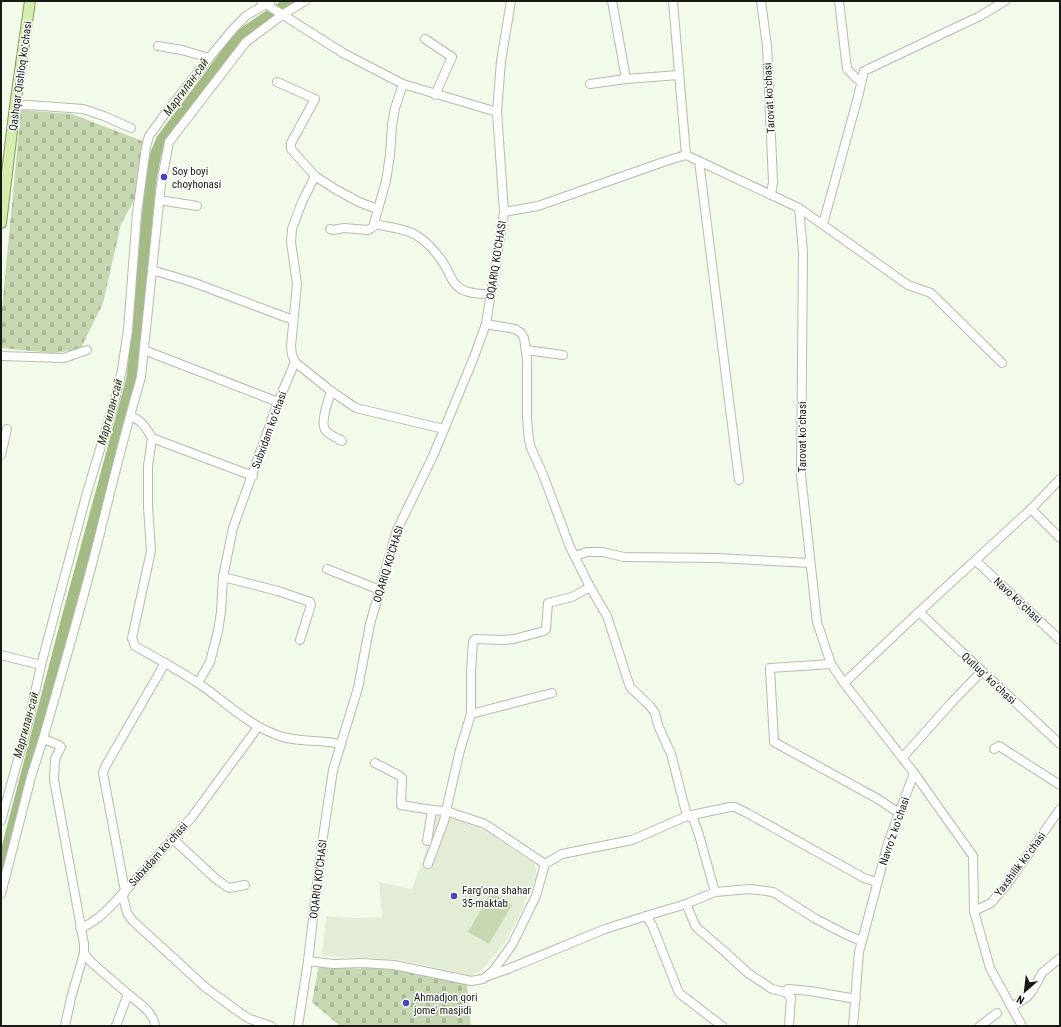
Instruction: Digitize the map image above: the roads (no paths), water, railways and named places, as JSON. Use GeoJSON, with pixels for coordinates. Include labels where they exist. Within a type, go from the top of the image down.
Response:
{"type":"FeatureCollection","features":[{"type":"Feature","properties":{"kind":"main road","name":"Qashqar Qishloq koʻchasi"},"geometry":{"type":"LineString","coordinates":[[1,223],[15,106],[30,1]]}},
{"type":"Feature","properties":{"kind":"street"},"geometry":{"type":"LineString","coordinates":[[1,894],[31,777],[69,648],[141,377],[159,200],[169,142],[246,42],[282,15],[305,1]]}},
{"type":"Feature","properties":{"kind":"street","name":"OQARIQ KO'CHASI"},"geometry":{"type":"LineString","coordinates":[[298,1026],[333,770],[358,688],[370,624],[397,530],[433,456],[486,324],[504,212],[497,112],[501,61],[511,1]]}},
{"type":"Feature","properties":{"kind":"street"},"geometry":{"type":"LineString","coordinates":[[612,1],[626,79]]}},
{"type":"Feature","properties":{"kind":"street"},"geometry":{"type":"LineString","coordinates":[[673,1],[686,155]]}},
{"type":"Feature","properties":{"kind":"street","name":"Tarovat koʻchasi"},"geometry":{"type":"LineString","coordinates":[[761,1],[767,46],[773,182],[771,195]]}},
{"type":"Feature","properties":{"kind":"street"},"geometry":{"type":"LineString","coordinates":[[839,1],[846,69],[857,78]]}},
{"type":"Feature","properties":{"kind":"street"},"geometry":{"type":"LineString","coordinates":[[823,224],[864,71],[980,16],[1005,1]]}},
{"type":"Feature","properties":{"kind":"street"},"geometry":{"type":"LineString","coordinates":[[1,821],[30,716],[41,665],[86,496],[115,399],[122,370],[128,330],[137,213],[146,147],[149,136],[233,29],[247,15],[266,2],[282,15],[343,53],[403,84],[435,95],[497,112]]}},
{"type":"Feature","properties":{"kind":"street"},"geometry":{"type":"LineString","coordinates":[[425,39],[452,56],[435,95]]}},
{"type":"Feature","properties":{"kind":"street"},"geometry":{"type":"LineString","coordinates":[[158,46],[182,50],[209,58]]}},
{"type":"Feature","properties":{"kind":"street"},"geometry":{"type":"LineString","coordinates":[[590,84],[626,79],[679,75]]}},
{"type":"Feature","properties":{"kind":"street"},"geometry":{"type":"LineString","coordinates":[[278,82],[315,99],[291,143],[291,149],[315,176],[335,190],[377,209]]}},
{"type":"Feature","properties":{"kind":"street"},"geometry":{"type":"LineString","coordinates":[[330,229],[333,230],[344,228],[369,230],[373,227],[386,181],[390,155],[392,125],[395,108],[403,84]]}},
{"type":"Feature","properties":{"kind":"street"},"geometry":{"type":"LineString","coordinates":[[15,106],[29,105],[83,109],[104,116],[131,128]]}},
{"type":"Feature","properties":{"kind":"street"},"geometry":{"type":"LineString","coordinates":[[504,212],[538,206],[686,155],[799,208],[908,285],[931,293],[1002,363]]}},
{"type":"Feature","properties":{"kind":"street"},"geometry":{"type":"LineString","coordinates":[[698,161],[739,480]]}},
{"type":"Feature","properties":{"kind":"street"},"geometry":{"type":"LineString","coordinates":[[315,176],[302,202],[292,229],[297,284],[291,346],[295,362],[331,391],[356,408],[444,429]]}},
{"type":"Feature","properties":{"kind":"street"},"geometry":{"type":"LineString","coordinates":[[159,200],[198,206]]}},
{"type":"Feature","properties":{"kind":"street","name":"Tarovat koʻchasi"},"geometry":{"type":"LineString","coordinates":[[799,208],[803,252],[801,475],[817,622],[831,664]]}},
{"type":"Feature","properties":{"kind":"street"},"geometry":{"type":"LineString","coordinates":[[374,224],[415,235],[427,243],[437,255],[457,287],[475,294],[491,294]]}},
{"type":"Feature","properties":{"kind":"street"},"geometry":{"type":"LineString","coordinates":[[152,270],[192,282],[294,320]]}},
{"type":"Feature","properties":{"kind":"street"},"geometry":{"type":"LineString","coordinates":[[486,324],[515,329],[521,333],[524,338],[528,384],[527,418],[529,440],[575,556],[590,587],[607,616],[630,687],[650,706],[655,713],[658,725],[671,754],[687,816]]}},
{"type":"Feature","properties":{"kind":"street"},"geometry":{"type":"LineString","coordinates":[[1,356],[64,358],[87,350]]}},
{"type":"Feature","properties":{"kind":"street"},"geometry":{"type":"LineString","coordinates":[[144,350],[278,402]]}},
{"type":"Feature","properties":{"kind":"street"},"geometry":{"type":"LineString","coordinates":[[526,350],[563,355]]}},
{"type":"Feature","properties":{"kind":"street","name":"Subxidam koʻchasi"},"geometry":{"type":"LineString","coordinates":[[198,683],[210,662],[218,631],[221,612],[223,577],[234,528],[278,402],[295,362]]}},
{"type":"Feature","properties":{"kind":"street"},"geometry":{"type":"LineString","coordinates":[[331,391],[323,426],[325,430],[342,442]]}},
{"type":"Feature","properties":{"kind":"street"},"geometry":{"type":"LineString","coordinates":[[130,416],[143,423],[152,438],[253,476]]}},
{"type":"Feature","properties":{"kind":"street"},"geometry":{"type":"LineString","coordinates":[[1,455],[7,429]]}},
{"type":"Feature","properties":{"kind":"street"},"geometry":{"type":"LineString","coordinates":[[152,438],[148,466],[148,507],[151,551],[132,638],[135,646],[198,683],[239,715],[258,727],[278,736],[287,738],[340,744]]}},
{"type":"Feature","properties":{"kind":"street"},"geometry":{"type":"LineString","coordinates":[[844,684],[919,612],[1031,509],[1060,479]]}},
{"type":"Feature","properties":{"kind":"street"},"geometry":{"type":"LineString","coordinates":[[1031,509],[1060,538]]}},
{"type":"Feature","properties":{"kind":"street"},"geometry":{"type":"LineString","coordinates":[[575,556],[587,552],[603,552],[624,557],[716,558],[810,563]]}},
{"type":"Feature","properties":{"kind":"street","name":"Navo koʻchasi"},"geometry":{"type":"LineString","coordinates":[[976,561],[1060,640]]}},
{"type":"Feature","properties":{"kind":"street"},"geometry":{"type":"LineString","coordinates":[[327,569],[380,590]]}},
{"type":"Feature","properties":{"kind":"street"},"geometry":{"type":"LineString","coordinates":[[223,577],[278,591],[310,602],[311,605],[300,640]]}},
{"type":"Feature","properties":{"kind":"street"},"geometry":{"type":"LineString","coordinates":[[428,864],[444,821],[460,750],[471,714],[473,641],[475,639],[514,639],[544,631],[546,629],[548,604],[572,597],[590,587]]}},
{"type":"Feature","properties":{"kind":"street","name":"Qutlugʻ koʻchasi"},"geometry":{"type":"LineString","coordinates":[[919,612],[1060,744]]}},
{"type":"Feature","properties":{"kind":"street"},"geometry":{"type":"LineString","coordinates":[[1,655],[41,665]]}},
{"type":"Feature","properties":{"kind":"street"},"geometry":{"type":"LineString","coordinates":[[80,928],[87,926],[107,910],[125,891],[103,773],[105,767],[165,663]]}},
{"type":"Feature","properties":{"kind":"street"},"geometry":{"type":"LineString","coordinates":[[899,813],[872,796],[774,742],[770,668],[831,664],[844,684],[914,773],[973,856],[974,911],[990,968],[1022,1026]]}},
{"type":"Feature","properties":{"kind":"street"},"geometry":{"type":"LineString","coordinates":[[902,757],[982,671]]}},
{"type":"Feature","properties":{"kind":"street"},"geometry":{"type":"LineString","coordinates":[[471,714],[552,693]]}},
{"type":"Feature","properties":{"kind":"street","name":"Subxidam koʻchasi"},"geometry":{"type":"LineString","coordinates":[[258,727],[208,797],[173,839],[125,891],[124,897],[127,912],[132,920],[205,987],[243,1016],[271,1026]]}},
{"type":"Feature","properties":{"kind":"street"},"geometry":{"type":"LineString","coordinates":[[42,739],[61,747],[55,759],[54,780],[84,944],[84,953],[71,998],[65,1026]]}},
{"type":"Feature","properties":{"kind":"street"},"geometry":{"type":"LineString","coordinates":[[994,749],[999,746],[1060,785]]}},
{"type":"Feature","properties":{"kind":"street"},"geometry":{"type":"LineString","coordinates":[[375,763],[402,778],[402,805],[446,811],[485,824],[545,864]]}},
{"type":"Feature","properties":{"kind":"street","name":"Navroʻz koʻchasi"},"geometry":{"type":"LineString","coordinates":[[853,1026],[859,952],[888,843],[914,773]]}},
{"type":"Feature","properties":{"kind":"street"},"geometry":{"type":"LineString","coordinates":[[308,961],[333,964],[362,963],[394,965],[471,981],[483,979],[493,970],[512,945],[536,896],[545,864],[562,854],[632,840],[687,816],[730,807],[735,807],[864,878],[877,882]]}},
{"type":"Feature","properties":{"kind":"street","name":"Yaxshilik koʻchasi"},"geometry":{"type":"LineString","coordinates":[[974,911],[991,903],[1008,883],[1060,809]]}},
{"type":"Feature","properties":{"kind":"street"},"geometry":{"type":"LineString","coordinates":[[427,841],[432,810]]}},
{"type":"Feature","properties":{"kind":"street"},"geometry":{"type":"LineString","coordinates":[[687,816],[693,818],[715,892]]}},
{"type":"Feature","properties":{"kind":"street"},"geometry":{"type":"LineString","coordinates":[[173,839],[216,879],[229,888],[245,885]]}},
{"type":"Feature","properties":{"kind":"street"},"geometry":{"type":"LineString","coordinates":[[486,976],[508,969],[608,928],[686,904],[715,892],[750,889],[773,892],[816,919],[847,936],[862,941]]}},
{"type":"Feature","properties":{"kind":"street"},"geometry":{"type":"LineString","coordinates":[[686,904],[696,926],[748,973],[772,989],[785,992],[790,997],[789,1026]]}},
{"type":"Feature","properties":{"kind":"street"},"geometry":{"type":"LineString","coordinates":[[646,916],[652,925],[679,994],[722,1026]]}},
{"type":"Feature","properties":{"kind":"street"},"geometry":{"type":"LineString","coordinates":[[84,953],[91,962],[148,1011],[155,1023],[155,1026]]}},
{"type":"Feature","properties":{"kind":"street"},"geometry":{"type":"LineString","coordinates":[[1012,1007],[1027,997],[1033,990],[1042,974],[1060,958]]}},
{"type":"Feature","properties":{"kind":"street"},"geometry":{"type":"LineString","coordinates":[[785,992],[788,989],[810,991],[856,1000]]}},
{"type":"Feature","properties":{"kind":"street"},"geometry":{"type":"LineString","coordinates":[[116,1026],[128,994]]}},
{"type":"Feature","properties":{"kind":"street"},"geometry":{"type":"LineString","coordinates":[[980,1026],[997,1013]]}},
{"type":"Feature","properties":{"kind":"waterway","name":"Маргилан-сай"},"geometry":{"type":"LineString","coordinates":[[1,871],[132,378],[151,178],[156,153],[162,139],[240,35],[291,1]]}},
{"type":"Feature","properties":{"kind":"place","name":"Soy boyi choyhonasi"},"geometry":{"type":"Point","coordinates":[164,177]}},
{"type":"Feature","properties":{"kind":"place","name":"Farg'ona shahar 35-maktab"},"geometry":{"type":"Point","coordinates":[454,896]}},
{"type":"Feature","properties":{"kind":"place","name":"Ahmadjon qori jome' masjidi"},"geometry":{"type":"Point","coordinates":[406,1003]}}]}
